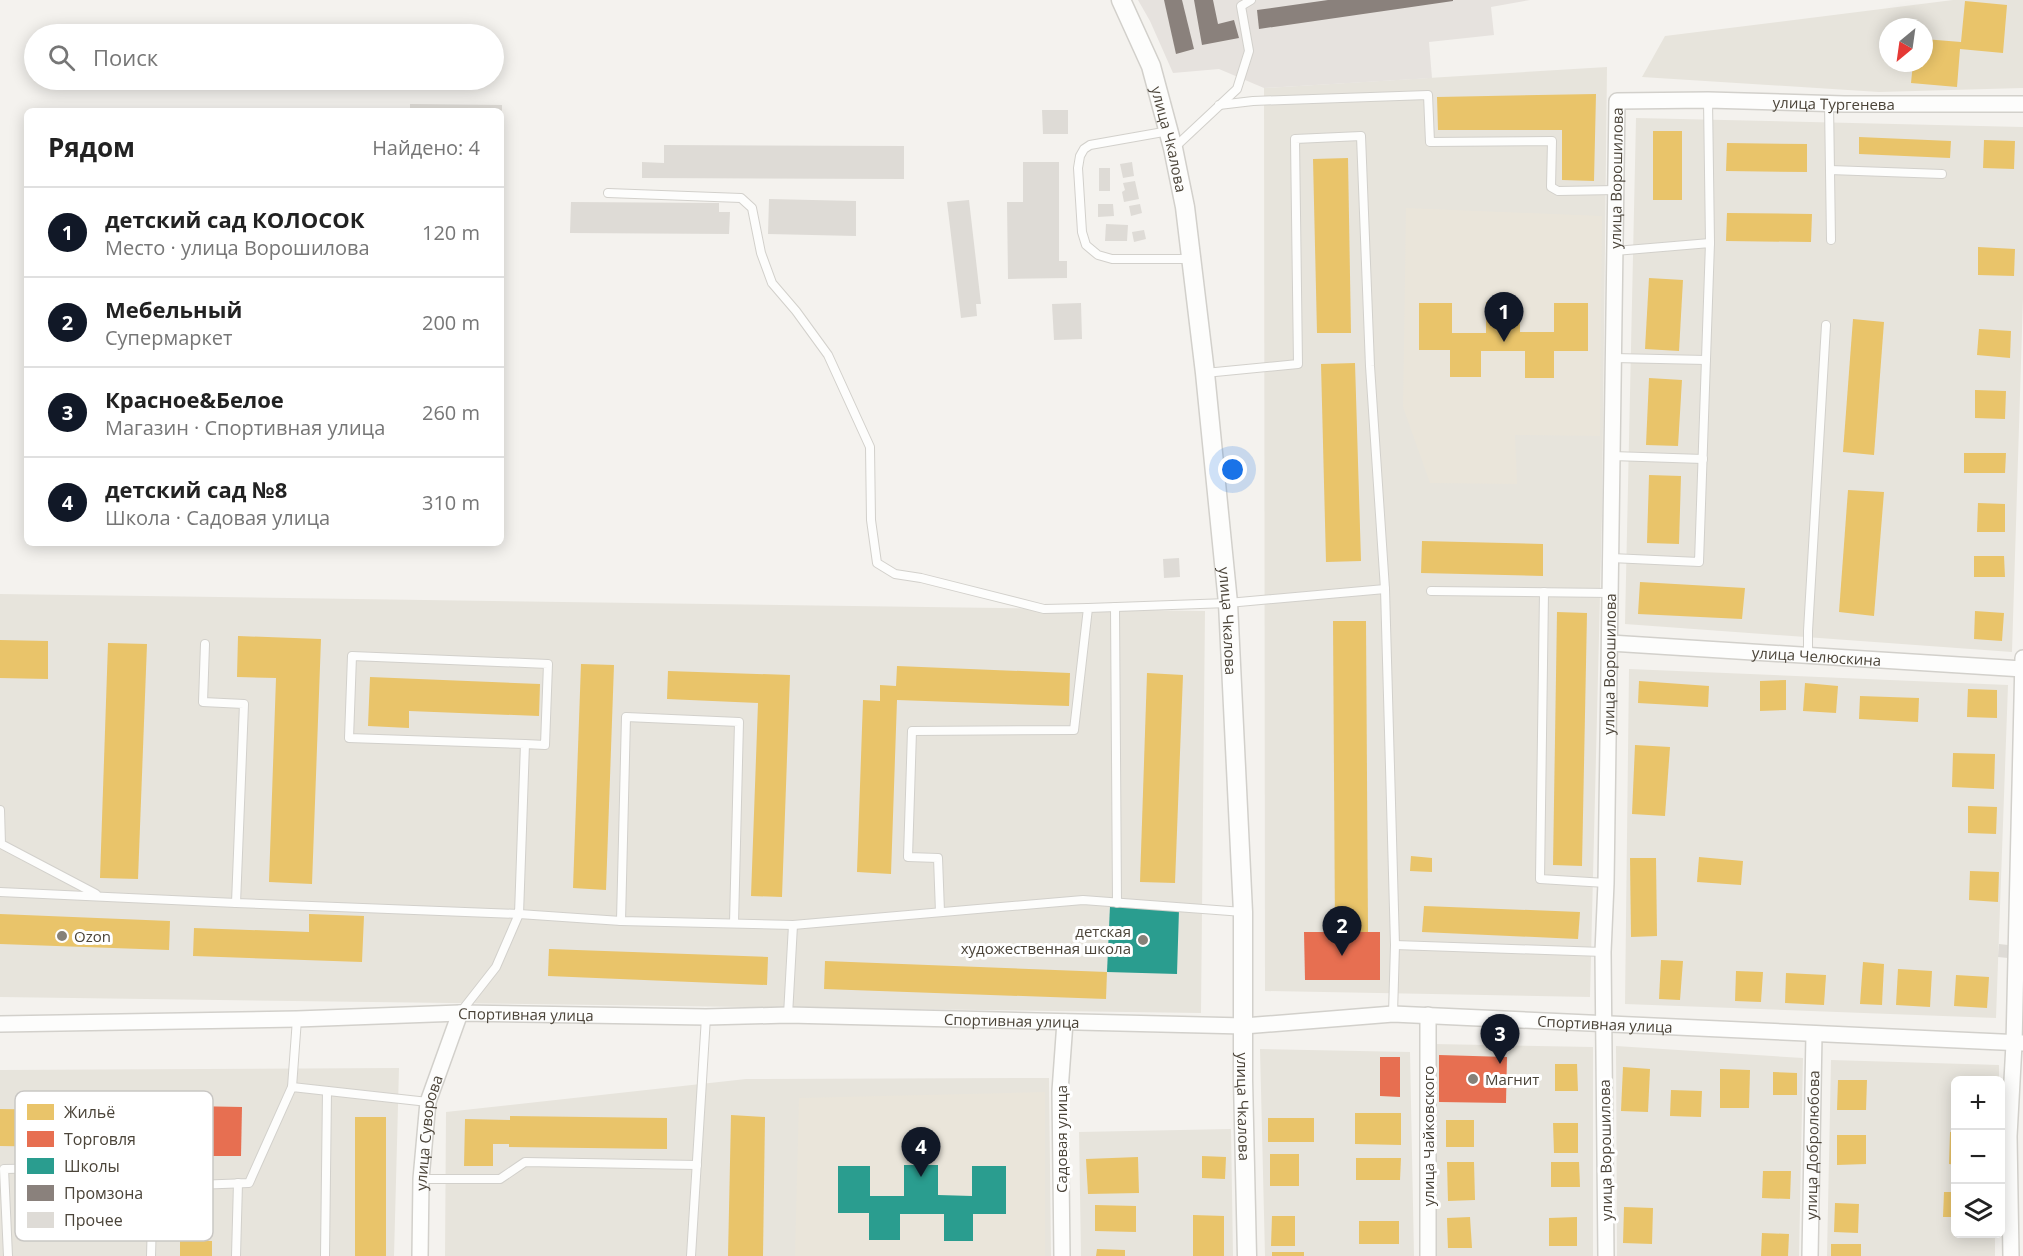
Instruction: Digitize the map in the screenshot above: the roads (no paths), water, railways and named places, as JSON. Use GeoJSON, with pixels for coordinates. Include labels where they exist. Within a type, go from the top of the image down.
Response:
{"type":"FeatureCollection","features":[{"type":"Feature","properties":{"kind":"street","name":"улица Чкалова"},"geometry":{"type":"LineString","coordinates":[[1121,0],[1151,66],[1171,140],[1185,207],[1205,374],[1228,603],[1243,912],[1243,1080],[1247,1256]]}},
{"type":"Feature","properties":{"kind":"street","name":"улица Тургенева"},"geometry":{"type":"LineString","coordinates":[[1647,100],[2023,104]]}},
{"type":"Feature","properties":{"kind":"street","name":"улица Ворошилова"},"geometry":{"type":"LineString","coordinates":[[1606,1256],[1604,952],[1617,101],[1647,100]]}},
{"type":"Feature","properties":{"kind":"street","name":"улица Челюскина"},"geometry":{"type":"LineString","coordinates":[[1610,643],[2023,665]]}},
{"type":"Feature","properties":{"kind":"street"},"geometry":{"type":"LineString","coordinates":[[2011,1256],[2009,1136],[2019,1044],[2023,665]]}},
{"type":"Feature","properties":{"kind":"street","name":"Спортивная улица"},"geometry":{"type":"LineString","coordinates":[[0,1024],[297,1019],[460,1013],[706,1017],[788,1015],[1244,1026],[1394,1014],[2019,1044]]}},
{"type":"Feature","properties":{"kind":"street","name":"улица Суворова"},"geometry":{"type":"LineString","coordinates":[[420,1256],[421,1179],[428,1102],[460,1013]]}},
{"type":"Feature","properties":{"kind":"street","name":"улица Чайковского"},"geometry":{"type":"LineString","coordinates":[[1428,1015],[1428,1256]]}},
{"type":"Feature","properties":{"kind":"street","name":"Садовая улица"},"geometry":{"type":"LineString","coordinates":[[1062,1256],[1060,1091],[1065,1022]]}},
{"type":"Feature","properties":{"kind":"street","name":"улица Добролюбова"},"geometry":{"type":"LineString","coordinates":[[1810,1256],[1814,1034]]}},
{"type":"Feature","properties":{"kind":"street"},"geometry":{"type":"LineString","coordinates":[[2019,1044],[2023,1057]]}},
{"type":"Feature","properties":{"kind":"lane"},"geometry":{"type":"LineString","coordinates":[[1191,259],[1112,259],[1098,255],[1086,244],[1082,232],[1078,168],[1080,156],[1090,145],[1171,140],[1219,105],[1236,89],[1249,51],[1240,3],[1251,0]]}},
{"type":"Feature","properties":{"kind":"lane"},"geometry":{"type":"LineString","coordinates":[[1219,105],[1253,101],[1428,95],[1430,142],[1552,141],[1551,186],[1557,191],[1616,190]]}},
{"type":"Feature","properties":{"kind":"lane"},"geometry":{"type":"LineString","coordinates":[[1611,558],[1699,562],[1710,243],[1708,100]]}},
{"type":"Feature","properties":{"kind":"lane"},"geometry":{"type":"LineString","coordinates":[[1829,103],[1832,240]]}},
{"type":"Feature","properties":{"kind":"lane"},"geometry":{"type":"LineString","coordinates":[[1205,374],[1299,364],[1295,139],[1361,136],[1370,366],[1385,590],[1395,945],[1394,1014]]}},
{"type":"Feature","properties":{"kind":"lane"},"geometry":{"type":"LineString","coordinates":[[1830,170],[1942,174]]}},
{"type":"Feature","properties":{"kind":"lane"},"geometry":{"type":"LineString","coordinates":[[608,193],[741,198],[752,208],[761,253],[772,283],[828,355],[870,447],[871,520],[877,563],[895,574],[921,578],[1044,609],[1228,603],[1385,590]]}},
{"type":"Feature","properties":{"kind":"lane"},"geometry":{"type":"LineString","coordinates":[[1615,251],[1710,243]]}},
{"type":"Feature","properties":{"kind":"lane"},"geometry":{"type":"LineString","coordinates":[[1808,655],[1826,325]]}},
{"type":"Feature","properties":{"kind":"lane"},"geometry":{"type":"LineString","coordinates":[[1614,358],[1706,360]]}},
{"type":"Feature","properties":{"kind":"lane"},"geometry":{"type":"LineString","coordinates":[[1612,456],[1703,459]]}},
{"type":"Feature","properties":{"kind":"lane"},"geometry":{"type":"LineString","coordinates":[[1431,591],[1611,593]]}},
{"type":"Feature","properties":{"kind":"lane"},"geometry":{"type":"LineString","coordinates":[[1545,592],[1540,879],[1606,883]]}},
{"type":"Feature","properties":{"kind":"lane"},"geometry":{"type":"LineString","coordinates":[[1115,607],[1117,903]]}},
{"type":"Feature","properties":{"kind":"lane"},"geometry":{"type":"LineString","coordinates":[[940,912],[938,858],[908,857],[912,731],[1074,730],[1088,608]]}},
{"type":"Feature","properties":{"kind":"lane"},"geometry":{"type":"LineString","coordinates":[[205,644],[203,702],[244,704],[236,903]]}},
{"type":"Feature","properties":{"kind":"lane"},"geometry":{"type":"LineString","coordinates":[[352,656],[548,663],[545,745],[525,744],[349,738],[352,656]]}},
{"type":"Feature","properties":{"kind":"lane"},"geometry":{"type":"LineString","coordinates":[[621,921],[626,717],[739,722],[734,923]]}},
{"type":"Feature","properties":{"kind":"lane"},"geometry":{"type":"LineString","coordinates":[[460,1013],[496,967],[519,914],[525,744]]}},
{"type":"Feature","properties":{"kind":"lane"},"geometry":{"type":"LineString","coordinates":[[0,810],[1,844],[100,896]]}},
{"type":"Feature","properties":{"kind":"lane"},"geometry":{"type":"LineString","coordinates":[[0,892],[519,914],[621,921],[793,925],[1083,900],[1243,912]]}},
{"type":"Feature","properties":{"kind":"lane"},"geometry":{"type":"LineString","coordinates":[[788,1015],[793,925]]}},
{"type":"Feature","properties":{"kind":"lane"},"geometry":{"type":"LineString","coordinates":[[1395,945],[1604,952]]}},
{"type":"Feature","properties":{"kind":"lane"},"geometry":{"type":"LineString","coordinates":[[691,1256],[706,1017]]}},
{"type":"Feature","properties":{"kind":"lane"},"geometry":{"type":"LineString","coordinates":[[213,1184],[249,1183],[292,1087],[297,1019]]}},
{"type":"Feature","properties":{"kind":"lane"},"geometry":{"type":"LineString","coordinates":[[292,1087],[428,1102]]}},
{"type":"Feature","properties":{"kind":"lane"},"geometry":{"type":"LineString","coordinates":[[325,1256],[327,1091]]}},
{"type":"Feature","properties":{"kind":"lane"},"geometry":{"type":"LineString","coordinates":[[421,1179],[500,1179],[525,1162],[697,1165]]}},
{"type":"Feature","properties":{"kind":"lane"},"geometry":{"type":"LineString","coordinates":[[8,1256],[4,1169],[15,1169]]}},
{"type":"Feature","properties":{"kind":"lane"},"geometry":{"type":"LineString","coordinates":[[236,1256],[238,1183]]}},
{"type":"Feature","properties":{"kind":"lane"},"geometry":{"type":"LineString","coordinates":[[150,1256],[151,1241]]}},
{"type":"Feature","properties":{"kind":"place","name":"детский сад КОЛОСОК"},"geometry":{"type":"Point","coordinates":[1504,342]}},
{"type":"Feature","properties":{"kind":"place","name":"Ozon"},"geometry":{"type":"Point","coordinates":[62,936]}},
{"type":"Feature","properties":{"kind":"place","name":"детская художественная школа"},"geometry":{"type":"Point","coordinates":[1143,940]}},
{"type":"Feature","properties":{"kind":"place","name":"Мебельный"},"geometry":{"type":"Point","coordinates":[1342,956]}},
{"type":"Feature","properties":{"kind":"place","name":"Красное&Белое"},"geometry":{"type":"Point","coordinates":[1500,1064]}},
{"type":"Feature","properties":{"kind":"place","name":"Магнит"},"geometry":{"type":"Point","coordinates":[1473,1079]}},
{"type":"Feature","properties":{"kind":"place","name":"детский сад №8"},"geometry":{"type":"Point","coordinates":[921,1177]}}]}
